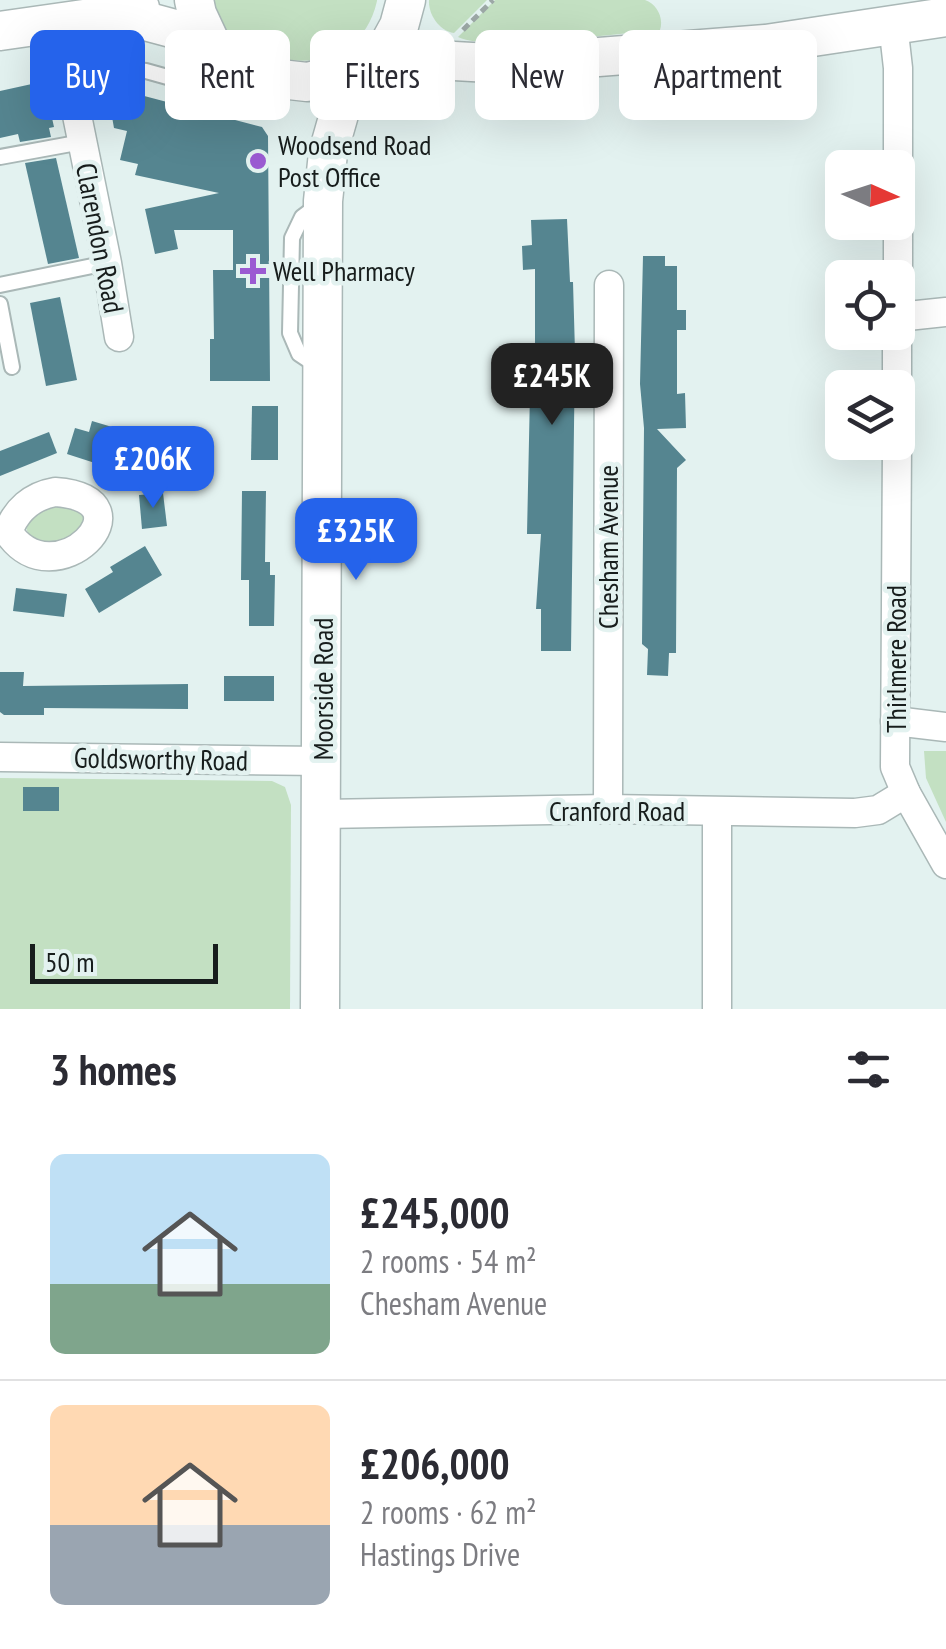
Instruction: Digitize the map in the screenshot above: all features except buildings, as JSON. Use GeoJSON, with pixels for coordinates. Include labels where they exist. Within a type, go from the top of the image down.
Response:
{"type":"FeatureCollection","features":[{"type":"Feature","properties":{"kind":"street"},"geometry":{"type":"LineString","coordinates":[[0,32],[120,14],[160,0]]}},
{"type":"Feature","properties":{"kind":"street"},"geometry":{"type":"LineString","coordinates":[[194,0],[204,30]]}},
{"type":"Feature","properties":{"kind":"street"},"geometry":{"type":"LineString","coordinates":[[407,0],[424,30]]}},
{"type":"Feature","properties":{"kind":"street","name":"Moorside Road"},"geometry":{"type":"LineString","coordinates":[[396,30],[407,0]]}},
{"type":"Feature","properties":{"kind":"street"},"geometry":{"type":"LineString","coordinates":[[120,14],[179,30]]}},
{"type":"Feature","properties":{"kind":"street"},"geometry":{"type":"LineString","coordinates":[[455,57],[508,64],[766,44],[946,17]]}},
{"type":"Feature","properties":{"kind":"street","name":"Clarendon Road"},"geometry":{"type":"LineString","coordinates":[[58,22],[60,30]]}},
{"type":"Feature","properties":{"kind":"street"},"geometry":{"type":"LineString","coordinates":[[892,24],[898,68],[898,260]]}},
{"type":"Feature","properties":{"kind":"street"},"geometry":{"type":"LineString","coordinates":[[290,97],[308,114],[328,153]]}},
{"type":"Feature","properties":{"kind":"street","name":"Clarendon Road"},"geometry":{"type":"LineString","coordinates":[[78,120],[119,337]]}},
{"type":"Feature","properties":{"kind":"street","name":"Moorside Road"},"geometry":{"type":"LineString","coordinates":[[320,1009],[323,201],[328,153],[343,120]]}},
{"type":"Feature","properties":{"kind":"street","name":"Chesham Avenue"},"geometry":{"type":"LineString","coordinates":[[608,285],[608,810]]}},
{"type":"Feature","properties":{"kind":"street"},"geometry":{"type":"LineString","coordinates":[[915,313],[946,312]]}},
{"type":"Feature","properties":{"kind":"street","name":"Thirlmere Road"},"geometry":{"type":"LineString","coordinates":[[897,460],[895,767],[946,864]]}},
{"type":"Feature","properties":{"kind":"street"},"geometry":{"type":"LineString","coordinates":[[896,721],[946,727]]}},
{"type":"Feature","properties":{"kind":"street","name":"Goldsworthy Road"},"geometry":{"type":"LineString","coordinates":[[0,757],[323,760]]}},
{"type":"Feature","properties":{"kind":"street","name":"Cranford Road"},"geometry":{"type":"LineString","coordinates":[[322,814],[608,810],[854,813],[878,810],[906,793]]}},
{"type":"Feature","properties":{"kind":"street"},"geometry":{"type":"LineString","coordinates":[[717,1009],[718,812]]}},
{"type":"Feature","properties":{"kind":"lane"},"geometry":{"type":"LineString","coordinates":[[0,157],[82,142]]}},
{"type":"Feature","properties":{"kind":"lane"},"geometry":{"type":"LineString","coordinates":[[0,285],[107,264]]}},
{"type":"Feature","properties":{"kind":"lane"},"geometry":{"type":"LineString","coordinates":[[0,304],[12,367]]}},
{"type":"Feature","properties":{"kind":"path"},"geometry":{"type":"LineString","coordinates":[[455,56],[493,0]]}},
{"type":"Feature","properties":{"kind":"green space"},"geometry":{"type":"Polygon","coordinates":[[[201,0],[377,0],[364,30],[310,30],[310,60],[290,60],[290,30],[215,28],[201,0]]]}},
{"type":"Feature","properties":{"kind":"green space"},"geometry":{"type":"Polygon","coordinates":[[[429,0],[487,0],[455,32],[444,29],[430,11],[429,0]]]}},
{"type":"Feature","properties":{"kind":"green space"},"geometry":{"type":"Polygon","coordinates":[[[495,0],[645,0],[656,8],[661,25],[660,30],[619,30],[619,34],[599,36],[599,30],[475,30],[475,41],[458,37],[495,0]]]}},
{"type":"Feature","properties":{"kind":"green space"},"geometry":{"type":"Polygon","coordinates":[[[51,503],[82,509],[86,522],[73,540],[40,541],[28,533],[27,516],[51,503]]]}},
{"type":"Feature","properties":{"kind":"green space"},"geometry":{"type":"Polygon","coordinates":[[[924,751],[946,751],[946,822],[926,778],[924,751]]]}},
{"type":"Feature","properties":{"kind":"green space"},"geometry":{"type":"Polygon","coordinates":[[[0,778],[272,781],[285,787],[291,805],[290,1009],[0,1009],[0,778]]]}},
{"type":"Feature","properties":{"kind":"place","name":"Woodsend Road Post Office"},"geometry":{"type":"Point","coordinates":[258,161]}},
{"type":"Feature","properties":{"kind":"place","name":"Well Pharmacy"},"geometry":{"type":"Point","coordinates":[253,271]}}]}
